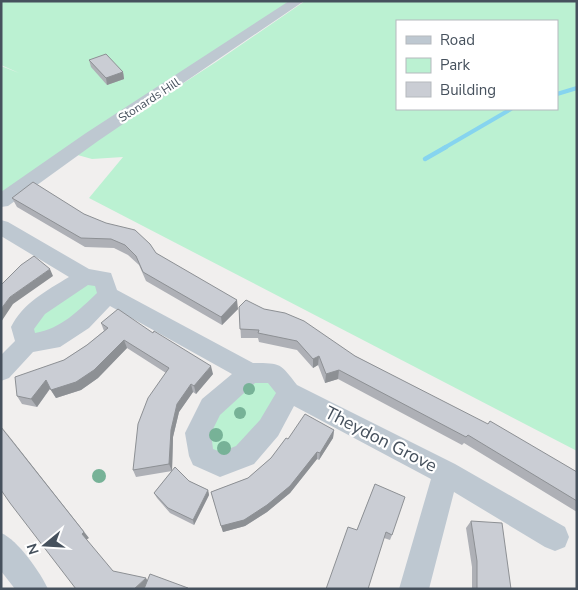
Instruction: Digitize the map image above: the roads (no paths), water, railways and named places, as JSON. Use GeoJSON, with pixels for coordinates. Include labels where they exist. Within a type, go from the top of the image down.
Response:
{"type":"FeatureCollection","features":[{"type":"Feature","properties":{"kind":"street","name":"Stonards Hill"},"geometry":{"type":"LineString","coordinates":[[1,201],[92,137],[298,1]]}},
{"type":"Feature","properties":{"kind":"street","name":"Theydon Grove"},"geometry":{"type":"LineString","coordinates":[[1,227],[86,277],[104,280],[108,294],[250,373],[274,373],[289,392],[446,473],[414,589]]}},
{"type":"Feature","properties":{"kind":"street"},"geometry":{"type":"LineString","coordinates":[[27,344],[22,326],[38,308],[86,277]]}},
{"type":"Feature","properties":{"kind":"street"},"geometry":{"type":"LineString","coordinates":[[1,372],[27,344],[52,340],[74,327],[108,294]]}},
{"type":"Feature","properties":{"kind":"street"},"geometry":{"type":"LineString","coordinates":[[250,373],[211,407],[198,433],[202,456],[220,465],[245,455],[269,428],[289,392]]}},
{"type":"Feature","properties":{"kind":"street"},"geometry":{"type":"LineString","coordinates":[[446,473],[555,537]]}},
{"type":"Feature","properties":{"kind":"street"},"geometry":{"type":"LineString","coordinates":[[1,547],[33,589]]}},
{"type":"Feature","properties":{"kind":"waterway"},"geometry":{"type":"LineString","coordinates":[[558,94],[577,88]]}},
{"type":"Feature","properties":{"kind":"waterway"},"geometry":{"type":"LineString","coordinates":[[444,148],[509,110]]}},
{"type":"Feature","properties":{"kind":"waterway"},"geometry":{"type":"LineString","coordinates":[[425,159],[446,147]]}}]}
